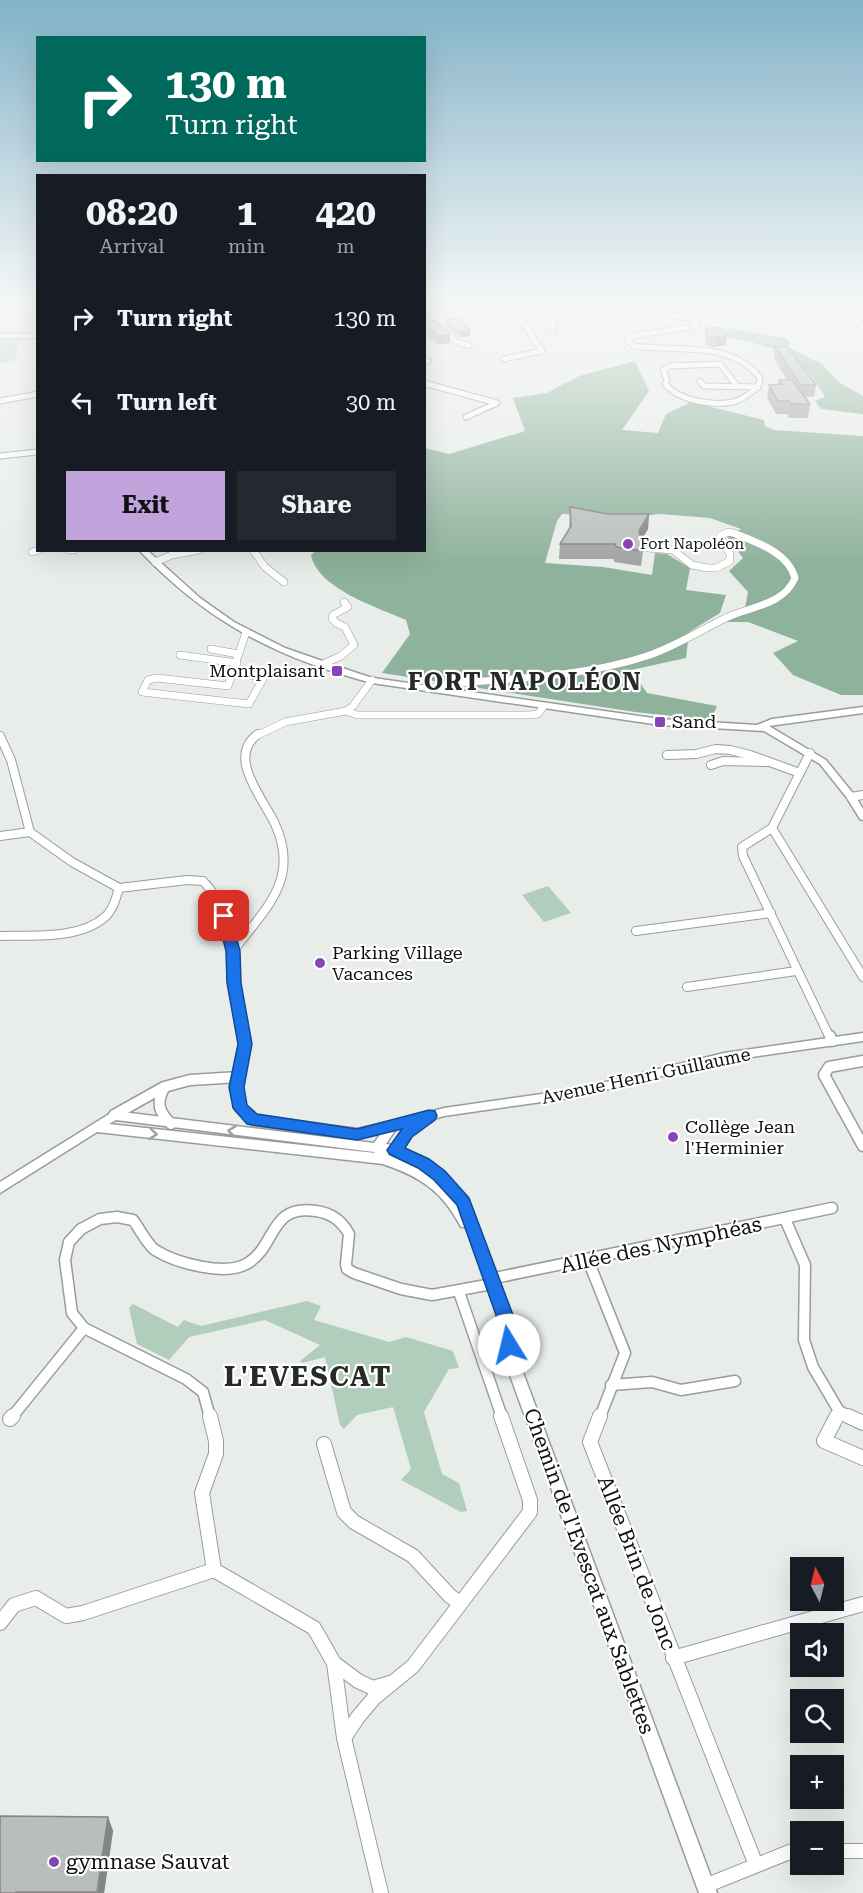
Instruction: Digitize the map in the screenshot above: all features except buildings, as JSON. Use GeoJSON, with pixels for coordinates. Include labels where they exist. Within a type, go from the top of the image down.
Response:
{"type":"FeatureCollection","features":[{"type":"Feature","properties":{"kind":"street"},"geometry":{"type":"LineString","coordinates":[[454,391],[496,403],[466,417]]}},
{"type":"Feature","properties":{"kind":"street"},"geometry":{"type":"LineString","coordinates":[[674,391],[692,398],[729,402],[750,391]]}},
{"type":"Feature","properties":{"kind":"street"},"geometry":{"type":"LineString","coordinates":[[0,400],[36,394]]}},
{"type":"Feature","properties":{"kind":"street"},"geometry":{"type":"LineString","coordinates":[[0,456],[36,452]]}},
{"type":"Feature","properties":{"kind":"street"},"geometry":{"type":"LineString","coordinates":[[428,689],[447,684],[602,667],[644,657],[666,649],[734,614],[776,599],[793,585],[795,577],[791,566],[780,555],[770,548],[733,533],[722,533],[720,536],[730,554],[730,561],[716,568],[692,565],[673,550],[649,548]]}},
{"type":"Feature","properties":{"kind":"street"},"geometry":{"type":"LineString","coordinates":[[144,552],[220,617],[246,632],[321,665],[372,680],[543,707],[660,722],[760,727],[823,762],[851,797],[863,817]]}},
{"type":"Feature","properties":{"kind":"street"},"geometry":{"type":"LineString","coordinates":[[155,562],[172,555],[189,552]]}},
{"type":"Feature","properties":{"kind":"street"},"geometry":{"type":"LineString","coordinates":[[254,552],[265,567],[284,582]]}},
{"type":"Feature","properties":{"kind":"street"},"geometry":{"type":"LineString","coordinates":[[321,665],[340,656],[354,645],[345,627],[336,623],[332,618],[333,615],[348,607],[344,602]]}},
{"type":"Feature","properties":{"kind":"street"},"geometry":{"type":"LineString","coordinates":[[235,673],[264,677],[249,704],[142,692],[148,680],[158,678],[228,686],[235,673],[238,654],[246,632]]}},
{"type":"Feature","properties":{"kind":"street"},"geometry":{"type":"LineString","coordinates":[[211,649],[238,654]]}},
{"type":"Feature","properties":{"kind":"street"},"geometry":{"type":"LineString","coordinates":[[180,655],[237,663]]}},
{"type":"Feature","properties":{"kind":"street"},"geometry":{"type":"LineString","coordinates":[[233,951],[282,877],[283,861],[278,830],[246,768],[243,755],[245,746],[260,732],[293,719],[346,711],[353,706],[372,680]]}},
{"type":"Feature","properties":{"kind":"street"},"geometry":{"type":"LineString","coordinates":[[346,711],[357,715],[529,715],[538,714],[543,707]]}},
{"type":"Feature","properties":{"kind":"street"},"geometry":{"type":"LineString","coordinates":[[760,727],[772,722],[863,710]]}},
{"type":"Feature","properties":{"kind":"street"},"geometry":{"type":"LineString","coordinates":[[0,736],[11,760],[30,832],[72,862],[119,888],[107,916],[92,926],[72,931],[0,936]]}},
{"type":"Feature","properties":{"kind":"street"},"geometry":{"type":"LineString","coordinates":[[667,755],[696,754],[718,749],[758,755],[766,762]]}},
{"type":"Feature","properties":{"kind":"street"},"geometry":{"type":"LineString","coordinates":[[810,753],[772,828],[742,847],[743,856],[796,971],[832,1041]]}},
{"type":"Feature","properties":{"kind":"street"},"geometry":{"type":"LineString","coordinates":[[711,765],[723,761],[766,762],[800,773]]}},
{"type":"Feature","properties":{"kind":"street"},"geometry":{"type":"LineString","coordinates":[[851,797],[863,795]]}},
{"type":"Feature","properties":{"kind":"street"},"geometry":{"type":"LineString","coordinates":[[772,828],[863,977]]}},
{"type":"Feature","properties":{"kind":"street"},"geometry":{"type":"LineString","coordinates":[[0,836],[30,832]]}},
{"type":"Feature","properties":{"kind":"street","name":"Avenue Henri Guillaume"},"geometry":{"type":"LineString","coordinates":[[119,888],[187,880],[203,881],[210,888],[224,916],[233,951],[234,983],[245,1044],[237,1087],[238,1101],[240,1108],[253,1120],[357,1134],[429,1116],[549,1098],[615,1085],[724,1057],[863,1037]]}},
{"type":"Feature","properties":{"kind":"street"},"geometry":{"type":"LineString","coordinates":[[636,931],[771,914]]}},
{"type":"Feature","properties":{"kind":"street"},"geometry":{"type":"LineString","coordinates":[[687,987],[796,971]]}},
{"type":"Feature","properties":{"kind":"street"},"geometry":{"type":"LineString","coordinates":[[863,1062],[830,1067],[824,1075],[863,1146]]}},
{"type":"Feature","properties":{"kind":"street"},"geometry":{"type":"LineString","coordinates":[[0,1188],[114,1115],[164,1087],[190,1080],[239,1077]]}},
{"type":"Feature","properties":{"kind":"street"},"geometry":{"type":"LineString","coordinates":[[164,1087],[158,1096],[158,1106],[159,1111],[171,1124]]}},
{"type":"Feature","properties":{"kind":"street"},"geometry":{"type":"LineString","coordinates":[[114,1115],[380,1153]]}},
{"type":"Feature","properties":{"kind":"street"},"geometry":{"type":"LineString","coordinates":[[95,1127],[249,1144],[290,1144],[380,1153],[395,1150],[407,1133],[429,1116]]}},
{"type":"Feature","properties":{"kind":"street"},"geometry":{"type":"LineString","coordinates":[[380,1153],[392,1126]]}},
{"type":"Feature","properties":{"kind":"street","name":"Chemin de l'Evescat aux Sablettes"},"geometry":{"type":"LineString","coordinates":[[395,1150],[424,1163],[453,1188],[464,1202],[478,1247],[504,1315],[513,1365],[707,1889]]}},
{"type":"Feature","properties":{"kind":"street","name":"Chemin de l'Evescat aux Sablettes"},"geometry":{"type":"LineString","coordinates":[[380,1153],[418,1172],[446,1192],[456,1205],[478,1247]]}},
{"type":"Feature","properties":{"kind":"street","name":"Allée des Nymphéas"},"geometry":{"type":"LineString","coordinates":[[84,1328],[72,1313],[65,1260],[69,1242],[81,1229],[100,1219],[117,1217],[133,1220],[153,1249],[190,1264],[225,1270],[244,1266],[258,1256],[281,1218],[296,1211],[314,1210],[329,1214],[343,1223],[349,1235],[350,1245],[344,1261],[347,1269],[357,1275],[429,1295],[459,1292],[491,1281],[832,1208]]}},
{"type":"Feature","properties":{"kind":"street"},"geometry":{"type":"LineString","coordinates":[[785,1219],[805,1265],[804,1340],[813,1367],[839,1412],[863,1423]]}},
{"type":"Feature","properties":{"kind":"street","name":"Allée Brin de Jonc"},"geometry":{"type":"LineString","coordinates":[[588,1260],[625,1353],[590,1442],[756,1865]]}},
{"type":"Feature","properties":{"kind":"street"},"geometry":{"type":"LineString","coordinates":[[344,1738],[362,1712],[390,1683],[413,1666],[530,1512],[530,1500],[459,1292]]}},
{"type":"Feature","properties":{"kind":"street"},"geometry":{"type":"LineString","coordinates":[[10,1419],[84,1328],[186,1379],[203,1392],[217,1448],[214,1463],[203,1482],[202,1493],[214,1570]]}},
{"type":"Feature","properties":{"kind":"street"},"geometry":{"type":"LineString","coordinates":[[611,1385],[652,1382],[681,1390],[735,1381]]}},
{"type":"Feature","properties":{"kind":"street"},"geometry":{"type":"LineString","coordinates":[[839,1412],[824,1441],[863,1458]]}},
{"type":"Feature","properties":{"kind":"street"},"geometry":{"type":"LineString","coordinates":[[324,1444],[344,1512],[354,1522],[413,1556],[450,1596],[460,1603]]}},
{"type":"Feature","properties":{"kind":"street"},"geometry":{"type":"LineString","coordinates":[[0,1623],[14,1605],[36,1598],[66,1616],[83,1613],[214,1570],[314,1628],[334,1663],[344,1738],[381,1893]]}},
{"type":"Feature","properties":{"kind":"street"},"geometry":{"type":"LineString","coordinates":[[673,1658],[863,1604]]}},
{"type":"Feature","properties":{"kind":"street"},"geometry":{"type":"LineString","coordinates":[[334,1663],[358,1681],[373,1688],[390,1683]]}},
{"type":"Feature","properties":{"kind":"street"},"geometry":{"type":"LineString","coordinates":[[844,1851],[863,1851]]}},
{"type":"Feature","properties":{"kind":"street"},"geometry":{"type":"LineString","coordinates":[[707,1889],[756,1865],[790,1852]]}},
{"type":"Feature","properties":{"kind":"green space"},"geometry":{"type":"Polygon","coordinates":[[[649,391],[622,430],[658,433],[666,414],[691,402],[764,420],[765,426],[774,430],[863,436],[863,695],[841,695],[793,675],[773,653],[798,641],[748,622],[727,622],[726,620],[744,613],[748,592],[729,571],[743,558],[727,537],[741,529],[710,518],[660,514],[632,517],[562,514],[557,521],[545,563],[603,567],[652,575],[655,553],[667,554],[690,568],[686,590],[726,595],[720,613],[689,632],[686,658],[631,670],[647,693],[717,706],[711,720],[635,712],[382,673],[410,634],[406,620],[365,603],[336,587],[316,567],[311,555],[315,552],[426,552],[426,448],[449,454],[525,431],[513,398],[547,393],[649,391]]]}},
{"type":"Feature","properties":{"kind":"green space"},"geometry":{"type":"Polygon","coordinates":[[[822,391],[855,391],[863,396],[863,414],[821,409],[815,401],[825,397],[822,391]]]}},
{"type":"Feature","properties":{"kind":"green space"},"geometry":{"type":"Polygon","coordinates":[[[548,886],[571,913],[544,922],[522,895],[548,886]]]}},
{"type":"Feature","properties":{"kind":"green space"},"geometry":{"type":"Polygon","coordinates":[[[307,1301],[321,1306],[314,1320],[389,1342],[406,1337],[453,1351],[459,1368],[449,1369],[424,1412],[442,1474],[459,1483],[467,1511],[461,1512],[401,1480],[411,1469],[393,1407],[357,1415],[344,1429],[340,1425],[325,1357],[302,1363],[300,1361],[320,1345],[265,1320],[189,1337],[169,1360],[137,1344],[129,1308],[133,1304],[178,1327],[184,1320],[201,1326],[307,1301]]]}},
{"type":"Feature","properties":{"kind":"place","name":"Fort Napoléon"},"geometry":{"type":"Point","coordinates":[628,544]}},
{"type":"Feature","properties":{"kind":"place","name":"Montplaisant"},"geometry":{"type":"Point","coordinates":[337,671]}},
{"type":"Feature","properties":{"kind":"place","name":"Sand"},"geometry":{"type":"Point","coordinates":[660,722]}},
{"type":"Feature","properties":{"kind":"place","name":"Parking Village Vacances"},"geometry":{"type":"Point","coordinates":[320,963]}},
{"type":"Feature","properties":{"kind":"place","name":"Collège Jean l'Herminier"},"geometry":{"type":"Point","coordinates":[673,1137]}},
{"type":"Feature","properties":{"kind":"place","name":"gymnase Sauvat"},"geometry":{"type":"Point","coordinates":[54,1862]}},
{"type":"Feature","properties":{"kind":"district","name":"FORT NAPOLÉON"},"geometry":{"type":"Point","coordinates":[525,682]}},
{"type":"Feature","properties":{"kind":"district","name":"L'EVESCAT"},"geometry":{"type":"Point","coordinates":[308,1376]}},
{"type":"Feature","properties":{"kind":"route"},"geometry":{"type":"LineString","coordinates":[[224,916],[233,951],[234,983],[245,1044],[237,1087],[240,1108],[253,1120],[357,1134],[429,1116],[407,1133],[395,1150],[410,1155],[440,1175],[464,1202],[478,1247],[504,1315],[509,1345]]}}]}
